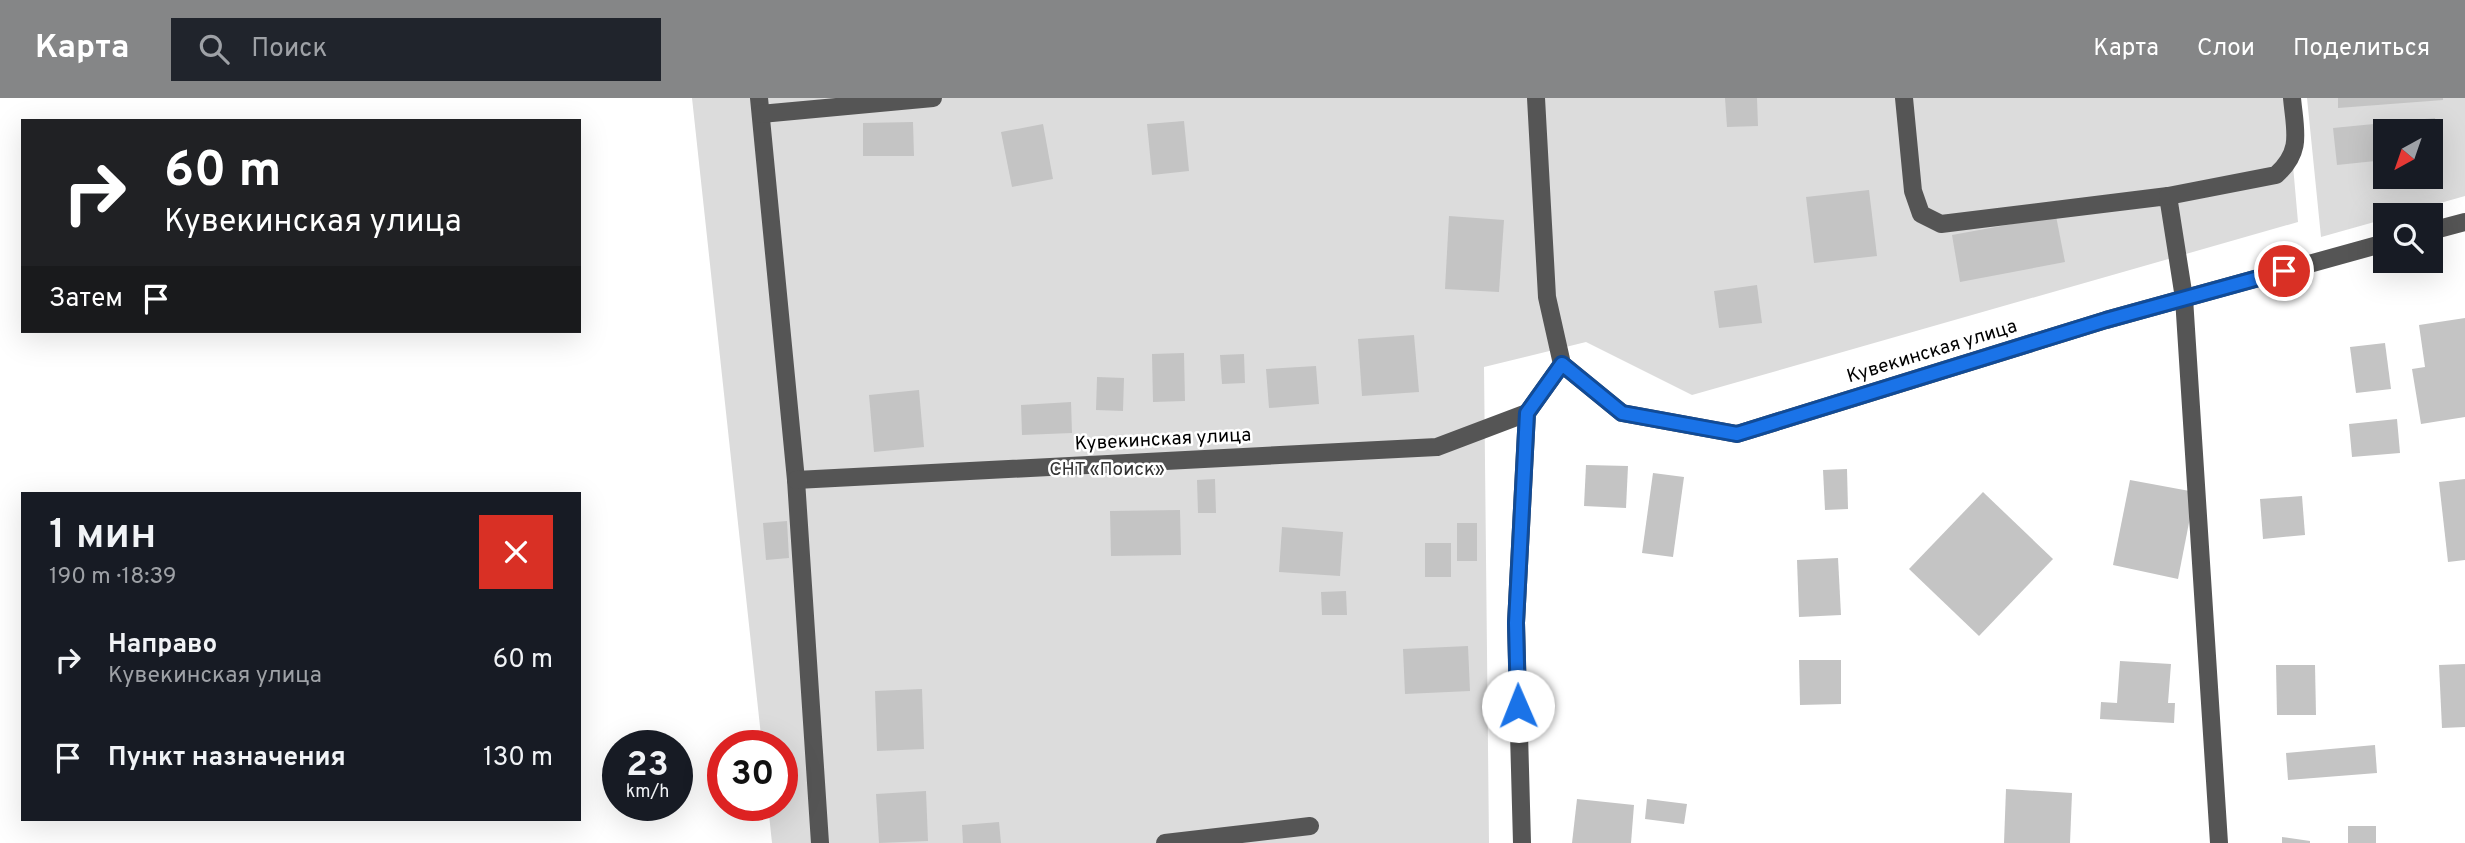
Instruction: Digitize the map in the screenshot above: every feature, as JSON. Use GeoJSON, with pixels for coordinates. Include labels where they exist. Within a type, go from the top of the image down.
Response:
{"type":"FeatureCollection","features":[{"type":"Feature","properties":{"kind":"street"},"geometry":{"type":"LineString","coordinates":[[820,843],[796,480],[760,106],[933,98]]}},
{"type":"Feature","properties":{"kind":"street"},"geometry":{"type":"LineString","coordinates":[[1522,843],[1516,623],[1527,413],[1562,364],[1547,297],[1536,98]]}},
{"type":"Feature","properties":{"kind":"street"},"geometry":{"type":"LineString","coordinates":[[1904,98],[1913,191],[1921,214],[1941,224],[2168,196],[2276,175],[2289,164],[2296,140],[2292,98]]}},
{"type":"Feature","properties":{"kind":"street"},"geometry":{"type":"LineString","coordinates":[[2168,196],[2184,298],[2219,843]]}},
{"type":"Feature","properties":{"kind":"street"},"geometry":{"type":"LineString","coordinates":[[2443,228],[2465,222]]}},
{"type":"Feature","properties":{"kind":"street","name":"Кувекинская улица"},"geometry":{"type":"LineString","coordinates":[[1562,364],[1622,413],[1737,434],[2093,324],[2373,246]]}},
{"type":"Feature","properties":{"kind":"street","name":"Кувекинская улица"},"geometry":{"type":"LineString","coordinates":[[796,480],[1437,447],[1527,413]]}},
{"type":"Feature","properties":{"kind":"street"},"geometry":{"type":"LineString","coordinates":[[1166,843],[1310,826]]}},
{"type":"Feature","properties":{"kind":"green space","name":"СНТ «Поиск»"},"geometry":{"type":"Polygon","coordinates":[[[692,98],[2287,98],[2298,222],[1692,395],[1586,342],[1484,367],[1489,843],[772,843],[770,821],[798,821],[798,730],[760,730],[692,98]]]}},
{"type":"Feature","properties":{"kind":"green space"},"geometry":{"type":"Polygon","coordinates":[[[2307,98],[2465,98],[2465,196],[2440,203],[2373,203],[2373,222],[2321,237],[2307,98]]]}},
{"type":"Feature","properties":{"kind":"building"},"geometry":{"type":"Polygon","coordinates":[[[1725,98],[1757,98],[1758,126],[1727,127],[1725,98]]]}},
{"type":"Feature","properties":{"kind":"building"},"geometry":{"type":"Polygon","coordinates":[[[2338,98],[2443,98],[2443,100],[2338,108],[2338,98]]]}},
{"type":"Feature","properties":{"kind":"building"},"geometry":{"type":"Polygon","coordinates":[[[1184,121],[1189,171],[1152,175],[1147,124],[1184,121]]]}},
{"type":"Feature","properties":{"kind":"building"},"geometry":{"type":"Polygon","coordinates":[[[913,122],[914,156],[863,156],[863,123],[913,122]]]}},
{"type":"Feature","properties":{"kind":"building"},"geometry":{"type":"Polygon","coordinates":[[[1043,124],[1053,179],[1012,187],[1001,132],[1043,124]]]}},
{"type":"Feature","properties":{"kind":"building"},"geometry":{"type":"Polygon","coordinates":[[[2373,124],[2373,161],[2337,165],[2333,128],[2373,124]]]}},
{"type":"Feature","properties":{"kind":"building"},"geometry":{"type":"Polygon","coordinates":[[[1869,190],[1877,256],[1814,263],[1806,197],[1869,190]]]}},
{"type":"Feature","properties":{"kind":"building"},"geometry":{"type":"Polygon","coordinates":[[[1449,216],[1504,220],[1499,292],[1445,289],[1449,216]]]}},
{"type":"Feature","properties":{"kind":"building"},"geometry":{"type":"Polygon","coordinates":[[[2056,216],[2065,262],[1960,282],[1952,235],[2056,216]]]}},
{"type":"Feature","properties":{"kind":"building"},"geometry":{"type":"Polygon","coordinates":[[[1757,285],[1762,323],[1719,328],[1714,291],[1757,285]]]}},
{"type":"Feature","properties":{"kind":"building"},"geometry":{"type":"Polygon","coordinates":[[[2465,318],[2465,417],[2421,424],[2412,369],[2425,367],[2419,325],[2465,318]]]}},
{"type":"Feature","properties":{"kind":"building"},"geometry":{"type":"Polygon","coordinates":[[[1414,335],[1419,392],[1362,396],[1358,339],[1414,335]]]}},
{"type":"Feature","properties":{"kind":"building"},"geometry":{"type":"Polygon","coordinates":[[[2385,343],[2391,389],[2356,393],[2350,347],[2385,343]]]}},
{"type":"Feature","properties":{"kind":"building"},"geometry":{"type":"Polygon","coordinates":[[[1184,353],[1185,401],[1153,402],[1152,354],[1184,353]]]}},
{"type":"Feature","properties":{"kind":"building"},"geometry":{"type":"Polygon","coordinates":[[[1244,354],[1245,383],[1222,384],[1220,355],[1244,354]]]}},
{"type":"Feature","properties":{"kind":"building"},"geometry":{"type":"Polygon","coordinates":[[[1316,366],[1319,404],[1269,408],[1266,369],[1316,366]]]}},
{"type":"Feature","properties":{"kind":"building"},"geometry":{"type":"Polygon","coordinates":[[[1097,377],[1124,378],[1123,411],[1096,410],[1097,377]]]}},
{"type":"Feature","properties":{"kind":"building"},"geometry":{"type":"Polygon","coordinates":[[[919,390],[924,447],[874,452],[869,395],[919,390]]]}},
{"type":"Feature","properties":{"kind":"building"},"geometry":{"type":"Polygon","coordinates":[[[1071,402],[1072,433],[1022,435],[1021,405],[1071,402]]]}},
{"type":"Feature","properties":{"kind":"building"},"geometry":{"type":"Polygon","coordinates":[[[2397,419],[2400,453],[2352,457],[2349,424],[2397,419]]]}},
{"type":"Feature","properties":{"kind":"building"},"geometry":{"type":"Polygon","coordinates":[[[1586,465],[1628,466],[1626,508],[1584,506],[1586,465]]]}},
{"type":"Feature","properties":{"kind":"building"},"geometry":{"type":"Polygon","coordinates":[[[1847,469],[1848,509],[1825,510],[1823,470],[1847,469]]]}},
{"type":"Feature","properties":{"kind":"building"},"geometry":{"type":"Polygon","coordinates":[[[1653,473],[1684,477],[1673,557],[1642,553],[1653,473]]]}},
{"type":"Feature","properties":{"kind":"building"},"geometry":{"type":"Polygon","coordinates":[[[1215,479],[1216,513],[1198,513],[1197,480],[1215,479]]]}},
{"type":"Feature","properties":{"kind":"building"},"geometry":{"type":"Polygon","coordinates":[[[2465,479],[2465,560],[2448,562],[2439,482],[2465,479]]]}},
{"type":"Feature","properties":{"kind":"building"},"geometry":{"type":"Polygon","coordinates":[[[2130,480],[2195,492],[2178,579],[2113,565],[2130,480]]]}},
{"type":"Feature","properties":{"kind":"building"},"geometry":{"type":"Polygon","coordinates":[[[1983,492],[2053,559],[1979,636],[1909,569],[1983,492]]]}},
{"type":"Feature","properties":{"kind":"building"},"geometry":{"type":"Polygon","coordinates":[[[2302,496],[2305,535],[2263,539],[2260,499],[2302,496]]]}},
{"type":"Feature","properties":{"kind":"building"},"geometry":{"type":"Polygon","coordinates":[[[1180,510],[1181,555],[1111,556],[1110,511],[1180,510]]]}},
{"type":"Feature","properties":{"kind":"building"},"geometry":{"type":"Polygon","coordinates":[[[787,521],[789,558],[766,560],[763,523],[787,521]]]}},
{"type":"Feature","properties":{"kind":"building"},"geometry":{"type":"Polygon","coordinates":[[[1457,523],[1477,523],[1477,561],[1457,561],[1457,523]]]}},
{"type":"Feature","properties":{"kind":"building"},"geometry":{"type":"Polygon","coordinates":[[[1282,527],[1343,532],[1340,576],[1279,572],[1282,527]]]}},
{"type":"Feature","properties":{"kind":"building"},"geometry":{"type":"Polygon","coordinates":[[[1425,543],[1451,543],[1451,577],[1425,577],[1425,543]]]}},
{"type":"Feature","properties":{"kind":"building"},"geometry":{"type":"Polygon","coordinates":[[[1838,558],[1841,615],[1799,617],[1797,560],[1838,558]]]}},
{"type":"Feature","properties":{"kind":"building"},"geometry":{"type":"Polygon","coordinates":[[[1346,591],[1347,615],[1322,615],[1321,592],[1346,591]]]}},
{"type":"Feature","properties":{"kind":"building"},"geometry":{"type":"Polygon","coordinates":[[[1468,646],[1470,691],[1405,694],[1403,649],[1468,646]]]}},
{"type":"Feature","properties":{"kind":"building"},"geometry":{"type":"Polygon","coordinates":[[[1799,660],[1841,660],[1841,704],[1800,705],[1799,660]]]}},
{"type":"Feature","properties":{"kind":"building"},"geometry":{"type":"Polygon","coordinates":[[[2120,661],[2171,664],[2168,703],[2175,703],[2174,723],[2100,719],[2101,702],[2117,703],[2120,661]]]}},
{"type":"Feature","properties":{"kind":"building"},"geometry":{"type":"Polygon","coordinates":[[[2465,664],[2465,727],[2442,728],[2439,665],[2465,664]]]}},
{"type":"Feature","properties":{"kind":"building"},"geometry":{"type":"Polygon","coordinates":[[[2276,665],[2315,665],[2316,715],[2277,715],[2276,665]]]}},
{"type":"Feature","properties":{"kind":"building"},"geometry":{"type":"Polygon","coordinates":[[[922,689],[924,749],[877,751],[875,691],[922,689]]]}},
{"type":"Feature","properties":{"kind":"building"},"geometry":{"type":"Polygon","coordinates":[[[2375,745],[2377,773],[2288,780],[2286,753],[2375,745]]]}},
{"type":"Feature","properties":{"kind":"building"},"geometry":{"type":"Polygon","coordinates":[[[2006,789],[2072,793],[2070,843],[2004,843],[2006,789]]]}},
{"type":"Feature","properties":{"kind":"building"},"geometry":{"type":"Polygon","coordinates":[[[926,791],[928,841],[879,843],[876,794],[926,791]]]}},
{"type":"Feature","properties":{"kind":"building"},"geometry":{"type":"Polygon","coordinates":[[[1577,799],[1634,805],[1631,843],[1572,843],[1577,799]]]}},
{"type":"Feature","properties":{"kind":"building"},"geometry":{"type":"Polygon","coordinates":[[[1647,799],[1687,804],[1684,824],[1645,819],[1647,799]]]}},
{"type":"Feature","properties":{"kind":"building"},"geometry":{"type":"Polygon","coordinates":[[[999,822],[1001,843],[963,843],[962,825],[999,822]]]}},
{"type":"Feature","properties":{"kind":"building"},"geometry":{"type":"Polygon","coordinates":[[[2348,826],[2376,826],[2376,843],[2348,843],[2348,826]]]}},
{"type":"Feature","properties":{"kind":"building"},"geometry":{"type":"Polygon","coordinates":[[[2282,837],[2310,841],[2310,843],[2282,843],[2282,837]]]}},
{"type":"Feature","properties":{"kind":"route"},"geometry":{"type":"LineString","coordinates":[[1518,706],[1516,623],[1527,413],[1562,364],[1622,413],[1737,434],[2106,320],[2284,271]]}}]}
